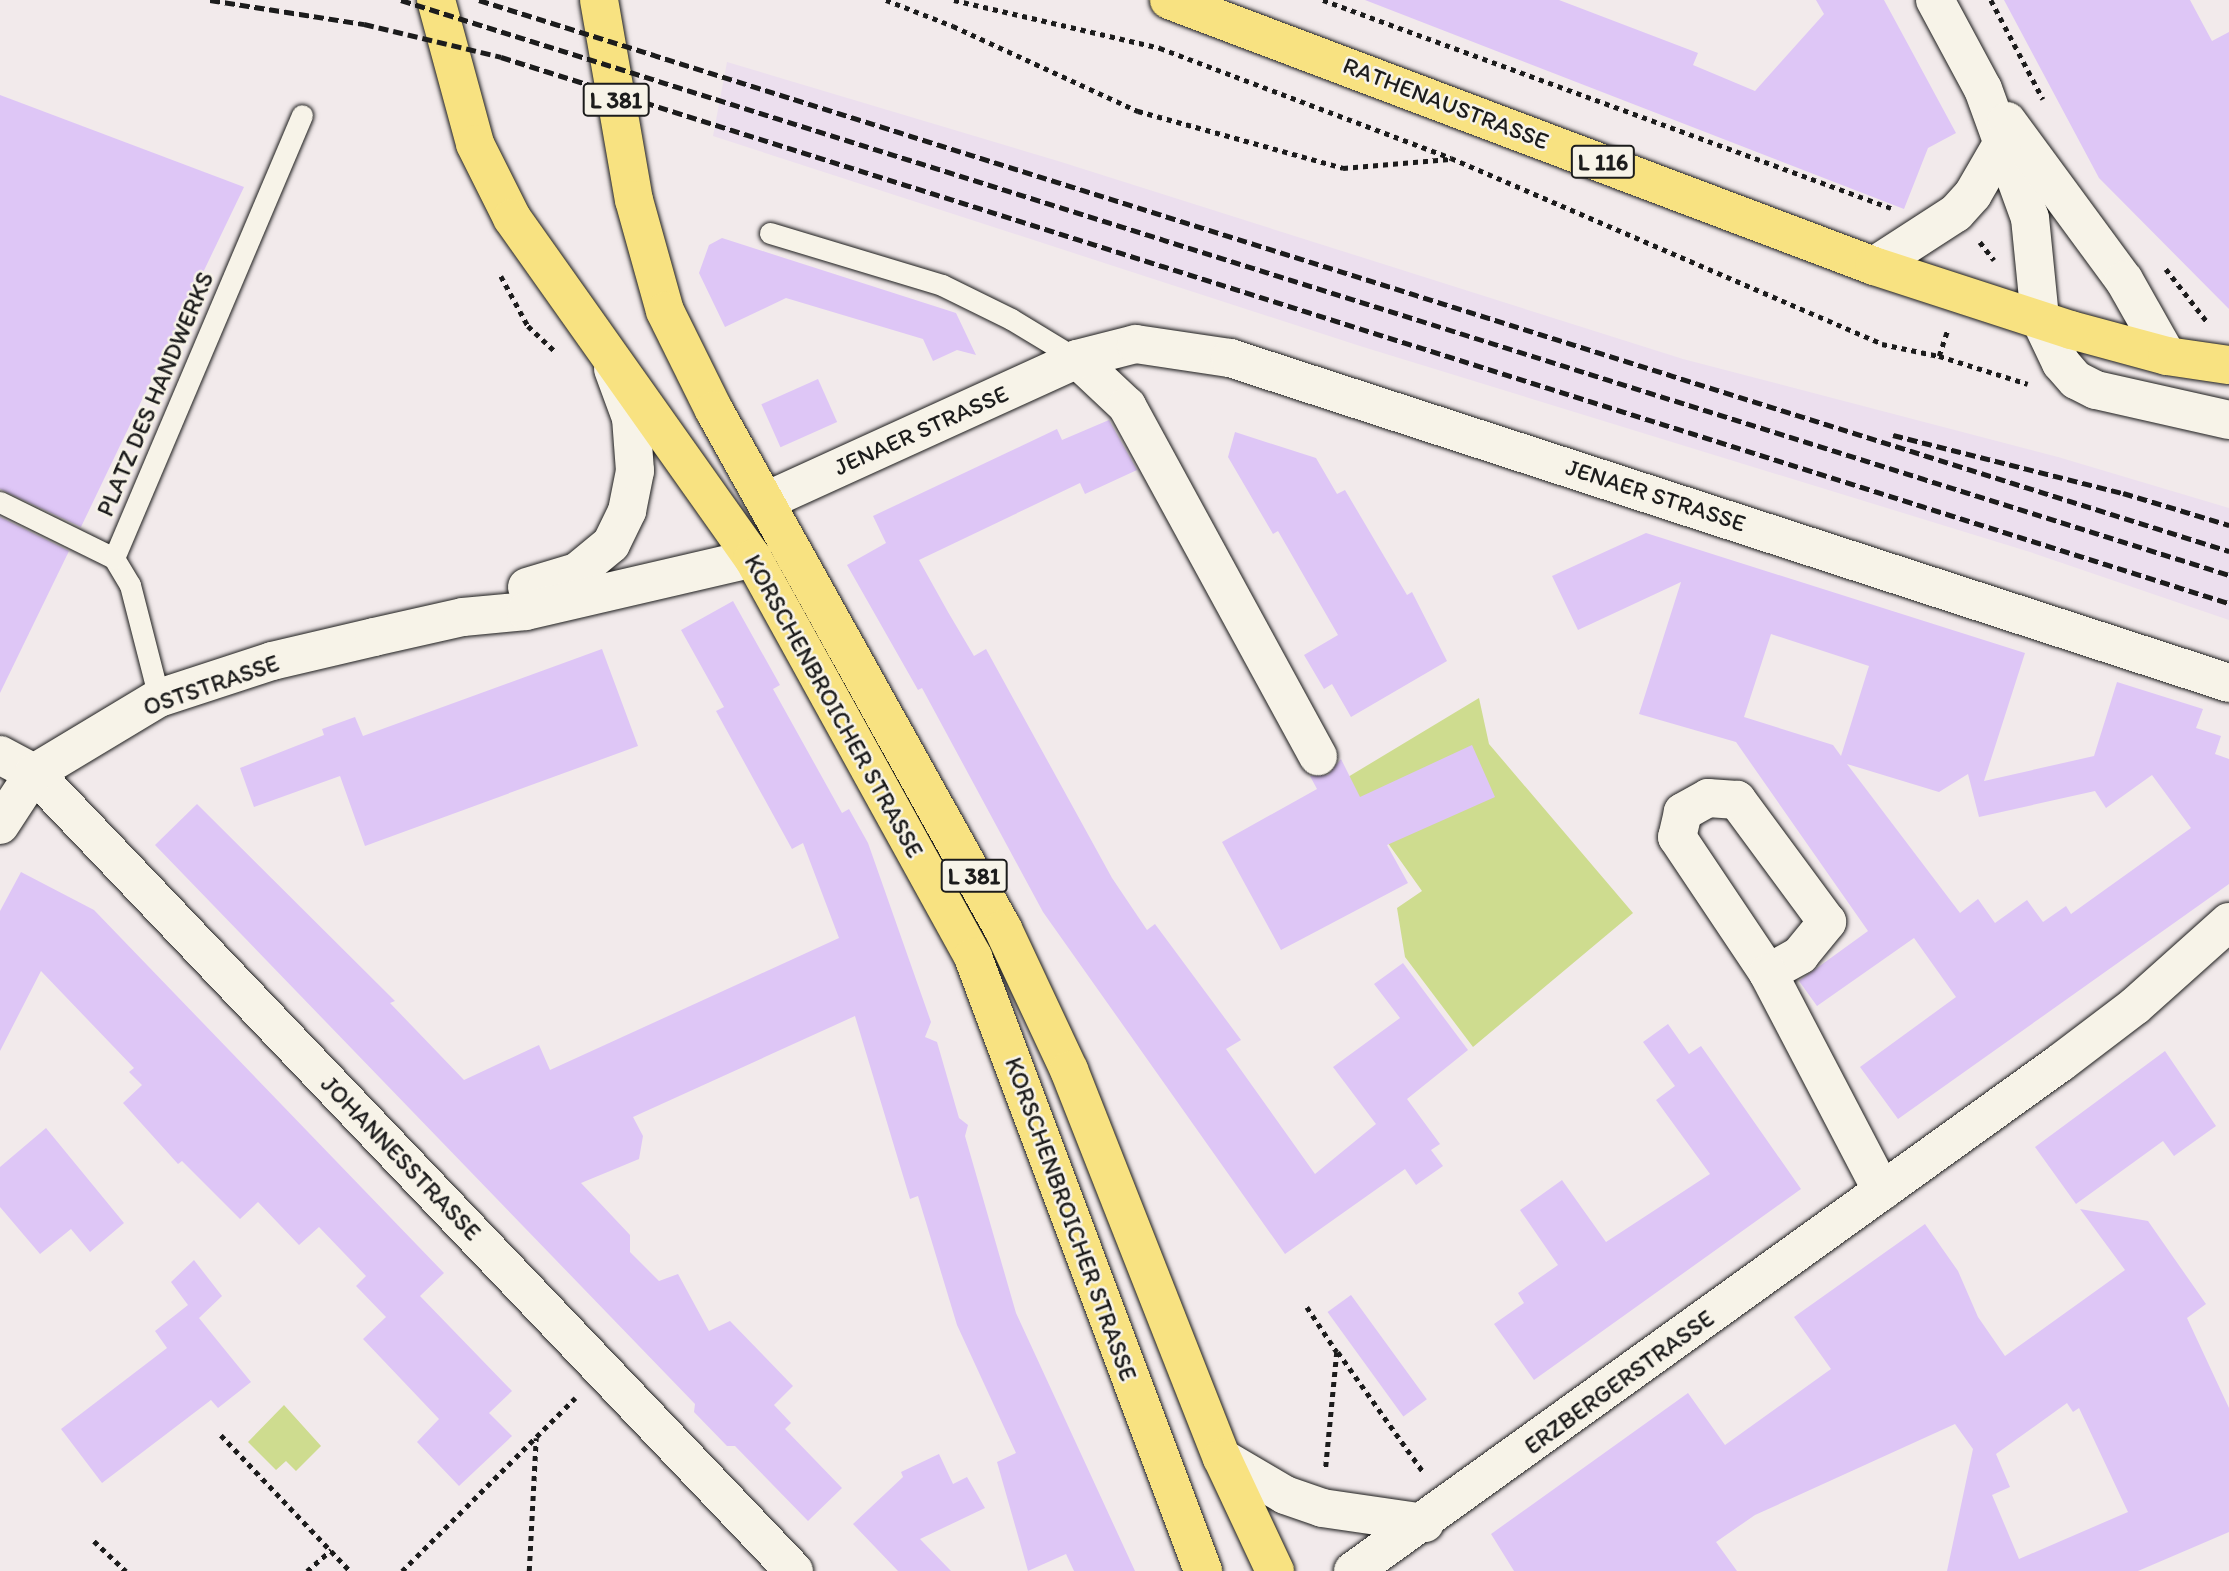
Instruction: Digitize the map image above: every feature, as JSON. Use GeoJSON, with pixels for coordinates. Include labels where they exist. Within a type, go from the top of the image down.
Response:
{"type":"FeatureCollection","features":[{"type":"Feature","properties":{"kind":"main road","name":"KORSCHENBROICHER STRASSE"},"geometry":{"type":"LineString","coordinates":[[436,0],[475,144],[512,218],[609,357],[688,461],[753,558],[973,957],[1203,1571]]}},
{"type":"Feature","properties":{"kind":"main road","name":"KORSCHENBROICHER STRASSE"},"geometry":{"type":"LineString","coordinates":[[599,0],[634,200],[665,311],[766,501],[1008,939],[1069,1070],[1222,1458],[1275,1571]]}},
{"type":"Feature","properties":{"kind":"main road","name":"RATHENAUSTRASSE"},"geometry":{"type":"LineString","coordinates":[[1169,0],[1874,266],[2167,356],[2229,365]]}},
{"type":"Feature","properties":{"kind":"street"},"geometry":{"type":"LineString","coordinates":[[1935,0],[1983,89],[2116,269],[2167,356]]}},
{"type":"Feature","properties":{"kind":"street"},"geometry":{"type":"LineString","coordinates":[[1983,89],[2030,218],[2040,319],[2061,363],[2076,380],[2096,390],[2229,420]]}},
{"type":"Feature","properties":{"kind":"street"},"geometry":{"type":"LineString","coordinates":[[1874,266],[1939,227],[1973,194],[2002,144]]}},
{"type":"Feature","properties":{"kind":"street","name":"JENAER STRASSE"},"geometry":{"type":"LineString","coordinates":[[766,501],[1077,359],[1136,344],[1230,358],[2229,682]]}},
{"type":"Feature","properties":{"kind":"street","name":"OSTSTRASSE"},"geometry":{"type":"LineString","coordinates":[[463,617],[517,590],[577,572],[611,544],[627,511],[635,471],[631,418],[609,357]]}},
{"type":"Feature","properties":{"kind":"street"},"geometry":{"type":"LineString","coordinates":[[1077,359],[1127,406],[1318,756]]}},
{"type":"Feature","properties":{"kind":"street","name":"OSTSTRASSE"},"geometry":{"type":"LineString","coordinates":[[0,825],[34,773],[159,698],[272,662],[463,617],[526,611],[753,558]]}},
{"type":"Feature","properties":{"kind":"street","name":"JOHANNESSTRASSE"},"geometry":{"type":"LineString","coordinates":[[0,755],[34,773],[794,1571]]}},
{"type":"Feature","properties":{"kind":"street","name":"ERZBERGERSTRASSE"},"geometry":{"type":"LineString","coordinates":[[2135,1006],[2229,922]]}},
{"type":"Feature","properties":{"kind":"street","name":"ERZBERGERSTRASSE"},"geometry":{"type":"LineString","coordinates":[[1353,1571],[1436,1515],[2135,1006],[2229,950]]}},
{"type":"Feature","properties":{"kind":"street"},"geometry":{"type":"LineString","coordinates":[[1768,973],[1882,1191]]}},
{"type":"Feature","properties":{"kind":"street"},"geometry":{"type":"LineString","coordinates":[[1222,1458],[1285,1495],[1322,1508],[1436,1515]]}},
{"type":"Feature","properties":{"kind":"street"},"geometry":{"type":"LineString","coordinates":[[1397,1571],[1436,1515]]}},
{"type":"Feature","properties":{"kind":"lane","name":"PLATZ DES HANDWERKS"},"geometry":{"type":"LineString","coordinates":[[114,558],[302,115]]}},
{"type":"Feature","properties":{"kind":"lane"},"geometry":{"type":"LineString","coordinates":[[770,233],[942,285],[1011,319],[1077,359]]}},
{"type":"Feature","properties":{"kind":"lane"},"geometry":{"type":"LineString","coordinates":[[0,502],[114,558],[130,585],[159,698]]}},
{"type":"Feature","properties":{"kind":"path"},"geometry":{"type":"LineString","coordinates":[[886,0],[953,26],[1138,111],[1343,168],[1451,159]]}},
{"type":"Feature","properties":{"kind":"path"},"geometry":{"type":"LineString","coordinates":[[954,0],[1160,48],[1451,159],[1882,344],[1938,356],[2031,386]]}},
{"type":"Feature","properties":{"kind":"path"},"geometry":{"type":"LineString","coordinates":[[1323,0],[1979,242]]}},
{"type":"Feature","properties":{"kind":"path"},"geometry":{"type":"LineString","coordinates":[[1307,1307],[1436,1515]]}},
{"type":"Feature","properties":{"kind":"path"},"geometry":{"type":"LineString","coordinates":[[1322,1508],[1337,1352]]}},
{"type":"Feature","properties":{"kind":"path"},"geometry":{"type":"LineString","coordinates":[[402,1571],[603,1370]]}},
{"type":"Feature","properties":{"kind":"path"},"geometry":{"type":"LineString","coordinates":[[220,1435],[351,1571]]}},
{"type":"Feature","properties":{"kind":"path"},"geometry":{"type":"LineString","coordinates":[[529,1571],[536,1437]]}},
{"type":"Feature","properties":{"kind":"path"},"geometry":{"type":"LineString","coordinates":[[94,1541],[126,1571]]}},
{"type":"Feature","properties":{"kind":"path"},"geometry":{"type":"LineString","coordinates":[[307,1571],[331,1550]]}},
{"type":"Feature","properties":{"kind":"shaded area"},"geometry":{"type":"Polygon","coordinates":[[[727,62],[1058,161],[1683,359],[2058,457],[2229,508],[2229,620],[2030,552],[1360,346],[713,136],[727,62]]]}},
{"type":"Feature","properties":{"kind":"green space"},"geometry":{"type":"Polygon","coordinates":[[[1479,698],[1489,744],[1633,913],[1473,1047],[1405,957],[1397,908],[1422,891],[1343,780],[1479,698]]]}},
{"type":"Feature","properties":{"kind":"green space"},"geometry":{"type":"Polygon","coordinates":[[[284,1405],[321,1446],[296,1471],[286,1461],[276,1470],[248,1442],[284,1405]]]}},
{"type":"Feature","properties":{"kind":"building"},"geometry":{"type":"Polygon","coordinates":[[[1365,0],[1559,0],[1698,53],[1693,65],[1755,91],[1824,14],[1816,0],[1884,0],[1956,133],[1928,148],[1904,209],[1365,0]]]}},
{"type":"Feature","properties":{"kind":"building"},"geometry":{"type":"Polygon","coordinates":[[[2004,0],[2190,0],[2212,41],[2229,32],[2229,309],[2099,178],[2004,0]]]}},
{"type":"Feature","properties":{"kind":"building"},"geometry":{"type":"Polygon","coordinates":[[[0,95],[244,187],[81,527],[0,489],[0,95]]]}},
{"type":"Feature","properties":{"kind":"building"},"geometry":{"type":"Polygon","coordinates":[[[722,238],[956,313],[976,355],[957,350],[933,361],[923,339],[786,298],[725,327],[699,273],[709,245],[722,238]]]}},
{"type":"Feature","properties":{"kind":"building"},"geometry":{"type":"Polygon","coordinates":[[[818,379],[837,422],[780,447],[761,404],[818,379]]]}},
{"type":"Feature","properties":{"kind":"building"},"geometry":{"type":"Polygon","coordinates":[[[1109,420],[1137,470],[1085,494],[1080,483],[919,560],[948,612],[974,656],[986,649],[1112,878],[1147,930],[1155,924],[1241,1040],[1226,1049],[1315,1174],[1376,1124],[1333,1067],[1400,1018],[1374,984],[1403,963],[1468,1050],[1407,1099],[1440,1144],[1431,1150],[1443,1166],[1416,1185],[1405,1169],[1285,1254],[1043,912],[922,688],[918,690],[847,565],[886,543],[873,516],[1057,429],[1062,440],[1109,420]]]}},
{"type":"Feature","properties":{"kind":"building"},"geometry":{"type":"Polygon","coordinates":[[[1235,432],[1316,458],[1337,494],[1345,490],[1407,595],[1412,592],[1447,661],[1351,717],[1332,684],[1324,689],[1304,655],[1338,635],[1278,531],[1273,534],[1228,457],[1235,432]]]}},
{"type":"Feature","properties":{"kind":"building"},"geometry":{"type":"Polygon","coordinates":[[[0,517],[69,551],[0,693],[0,517]]]}},
{"type":"Feature","properties":{"kind":"building"},"geometry":{"type":"Polygon","coordinates":[[[1646,533],[2025,653],[1984,781],[2094,756],[2117,682],[2203,709],[2196,728],[2221,736],[2215,754],[2229,759],[2229,884],[1898,1119],[1860,1067],[1956,997],[1914,938],[1817,1006],[1799,981],[1868,931],[1736,742],[1639,714],[1681,582],[1578,630],[1552,576],[1646,533]],[[1771,634],[1744,717],[1833,745],[1841,756],[1869,666],[1771,634]],[[1847,764],[1960,913],[1978,899],[1995,923],[2027,900],[2043,922],[2066,906],[2071,914],[2191,828],[2152,775],[2106,808],[2095,791],[1979,817],[1968,774],[1939,792],[1847,764]]]}},
{"type":"Feature","properties":{"kind":"building"},"geometry":{"type":"Polygon","coordinates":[[[733,601],[780,685],[773,689],[842,813],[849,809],[868,843],[931,1022],[925,1037],[937,1042],[959,1118],[968,1125],[965,1136],[1016,1313],[1135,1571],[1074,1571],[1066,1554],[1028,1571],[997,1462],[1016,1453],[957,1325],[918,1196],[910,1199],[855,1016],[633,1117],[643,1136],[639,1159],[581,1183],[630,1235],[630,1252],[659,1281],[678,1274],[709,1331],[730,1321],[793,1386],[774,1405],[791,1423],[785,1429],[842,1488],[808,1521],[735,1446],[727,1446],[694,1412],[695,1404],[155,845],[197,804],[395,1001],[390,1003],[464,1080],[539,1045],[550,1070],[839,938],[803,843],[792,849],[716,711],[724,707],[681,630],[733,601]]]}},
{"type":"Feature","properties":{"kind":"building"},"geometry":{"type":"Polygon","coordinates":[[[602,649],[638,746],[365,846],[340,776],[254,807],[240,768],[324,735],[322,729],[355,717],[363,736],[602,649]]]}},
{"type":"Feature","properties":{"kind":"building"},"geometry":{"type":"Polygon","coordinates":[[[1472,745],[1495,797],[1387,845],[1408,883],[1281,950],[1222,842],[1317,789],[1310,776],[1328,775],[1341,759],[1360,797],[1472,745]]]}},
{"type":"Feature","properties":{"kind":"building"},"geometry":{"type":"Polygon","coordinates":[[[21,872],[94,910],[444,1273],[420,1296],[512,1391],[489,1413],[512,1436],[459,1486],[417,1442],[439,1419],[363,1339],[386,1317],[356,1286],[366,1276],[319,1227],[299,1245],[258,1202],[240,1219],[182,1161],[178,1164],[123,1103],[142,1085],[129,1072],[134,1068],[41,971],[0,1051],[0,911],[21,872]]]}},
{"type":"Feature","properties":{"kind":"building"},"geometry":{"type":"Polygon","coordinates":[[[1668,1024],[1689,1054],[1701,1046],[1801,1189],[1534,1380],[1494,1324],[1524,1303],[1518,1293],[1558,1265],[1520,1210],[1562,1180],[1606,1242],[1710,1174],[1656,1100],[1675,1086],[1643,1042],[1668,1024]]]}},
{"type":"Feature","properties":{"kind":"building"},"geometry":{"type":"Polygon","coordinates":[[[2165,1051],[2216,1126],[2174,1156],[2163,1141],[2076,1204],[2035,1147],[2165,1051]]]}},
{"type":"Feature","properties":{"kind":"building"},"geometry":{"type":"Polygon","coordinates":[[[46,1128],[124,1223],[90,1252],[71,1229],[40,1254],[0,1207],[0,1167],[46,1128]]]}},
{"type":"Feature","properties":{"kind":"building"},"geometry":{"type":"Polygon","coordinates":[[[2080,1209],[2148,1221],[2206,1304],[2187,1318],[2229,1408],[2229,1532],[2138,1571],[1947,1571],[1973,1449],[1955,1424],[1755,1515],[1716,1542],[1737,1571],[1514,1571],[1491,1534],[1688,1393],[1725,1445],[1831,1369],[1794,1317],[1925,1224],[1958,1271],[1978,1317],[2005,1356],[2125,1270],[2080,1209]],[[2067,1403],[1996,1454],[2010,1487],[1992,1495],[2019,1559],[2128,1512],[2079,1408],[2073,1412],[2067,1403]]]}},
{"type":"Feature","properties":{"kind":"building"},"geometry":{"type":"Polygon","coordinates":[[[194,1260],[222,1296],[199,1318],[251,1382],[218,1408],[211,1400],[102,1483],[61,1429],[167,1348],[155,1331],[188,1305],[171,1282],[194,1260]]]}},
{"type":"Feature","properties":{"kind":"building"},"geometry":{"type":"Polygon","coordinates":[[[1351,1295],[1427,1399],[1403,1416],[1328,1312],[1351,1295]]]}},
{"type":"Feature","properties":{"kind":"building"},"geometry":{"type":"Polygon","coordinates":[[[939,1454],[953,1484],[967,1477],[985,1508],[920,1539],[951,1571],[898,1571],[853,1524],[903,1477],[901,1472],[939,1454]]]}},
{"type":"Feature","properties":{"kind":"railway"},"geometry":{"type":"LineString","coordinates":[[210,0],[364,24],[501,57],[2229,603]]}},
{"type":"Feature","properties":{"kind":"railway"},"geometry":{"type":"LineString","coordinates":[[401,0],[2229,575]]}},
{"type":"Feature","properties":{"kind":"railway"},"geometry":{"type":"LineString","coordinates":[[479,0],[2229,551]]}},
{"type":"Feature","properties":{"kind":"railway"},"geometry":{"type":"LineString","coordinates":[[1893,435],[2123,493],[2229,525]]}}]}
